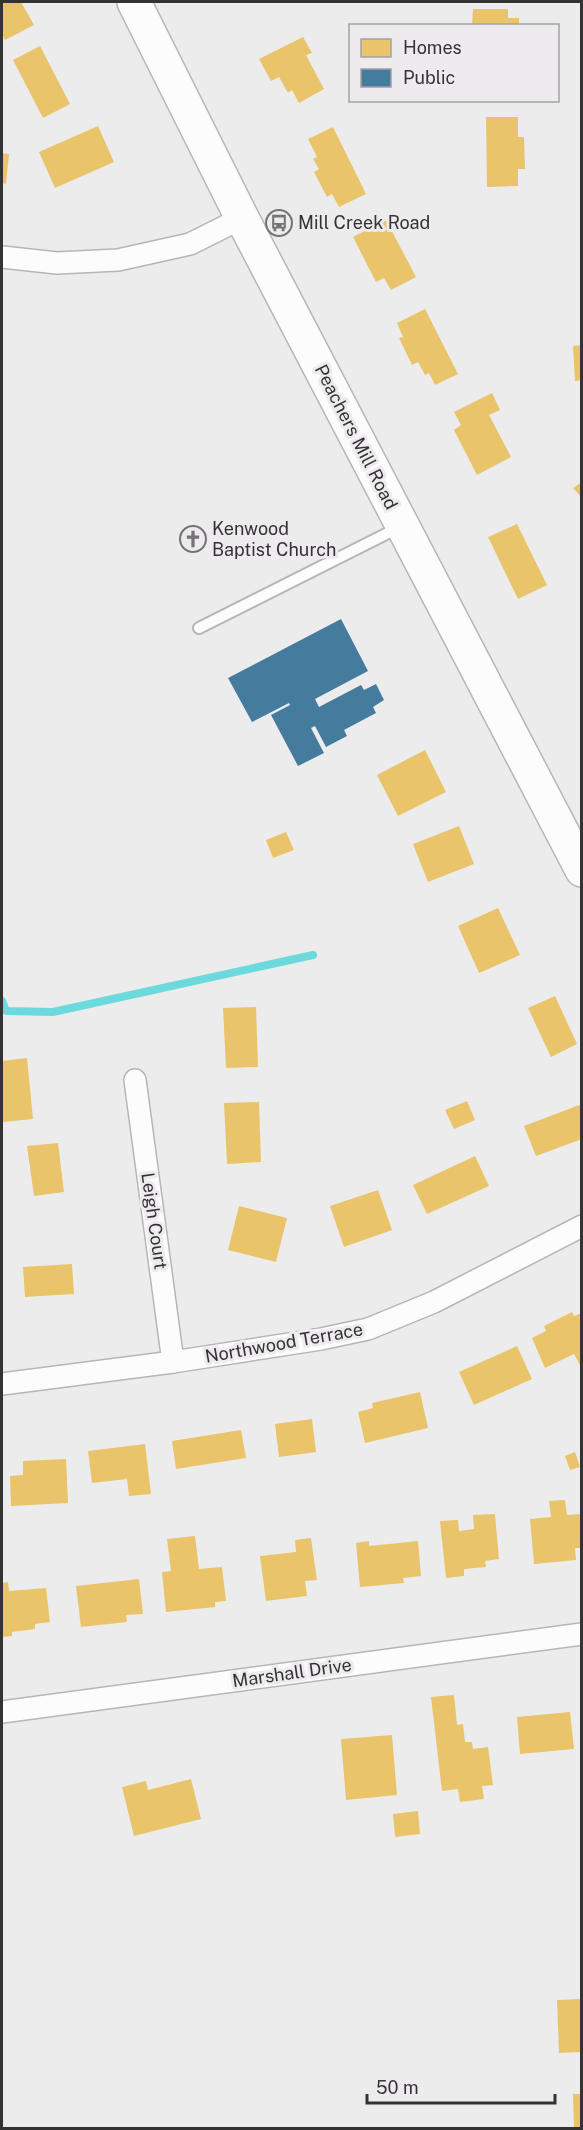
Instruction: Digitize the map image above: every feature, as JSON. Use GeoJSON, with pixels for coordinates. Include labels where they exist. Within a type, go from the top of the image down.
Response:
{"type":"FeatureCollection","features":[{"type":"Feature","properties":{"kind":"main road","name":"Peachers Mill Road"},"geometry":{"type":"LineString","coordinates":[[134,2],[242,218],[582,870]]}},
{"type":"Feature","properties":{"kind":"street"},"geometry":{"type":"LineString","coordinates":[[2,257],[57,263],[118,260],[190,244],[242,218]]}},
{"type":"Feature","properties":{"kind":"street","name":"Leigh Court"},"geometry":{"type":"LineString","coordinates":[[135,1080],[173,1362]]}},
{"type":"Feature","properties":{"kind":"street","name":"Northwood Terrace"},"geometry":{"type":"LineString","coordinates":[[2,1383],[173,1362],[368,1329],[434,1302],[582,1226]]}},
{"type":"Feature","properties":{"kind":"street","name":"Marshall Drive"},"geometry":{"type":"LineString","coordinates":[[2,1712],[582,1634]]}},
{"type":"Feature","properties":{"kind":"lane"},"geometry":{"type":"LineString","coordinates":[[199,627],[403,526]]}},
{"type":"Feature","properties":{"kind":"building: Homes"},"geometry":{"type":"Polygon","coordinates":[[[2,2],[21,2],[34,25],[5,40],[2,34],[2,2]]]}},
{"type":"Feature","properties":{"kind":"building: Homes"},"geometry":{"type":"Polygon","coordinates":[[[473,9],[508,9],[508,18],[519,18],[519,24],[472,24],[473,9]]]}},
{"type":"Feature","properties":{"kind":"building: Homes"},"geometry":{"type":"Polygon","coordinates":[[[303,37],[312,53],[306,55],[324,89],[299,103],[292,90],[288,93],[279,77],[271,81],[259,59],[303,37]]]}},
{"type":"Feature","properties":{"kind":"building: Homes"},"geometry":{"type":"Polygon","coordinates":[[[40,46],[70,104],[43,118],[13,60],[40,46]]]}},
{"type":"Feature","properties":{"kind":"building: Homes"},"geometry":{"type":"Polygon","coordinates":[[[486,117],[518,117],[518,137],[524,137],[525,169],[518,169],[518,186],[487,187],[486,117]]]}},
{"type":"Feature","properties":{"kind":"building: Homes"},"geometry":{"type":"Polygon","coordinates":[[[98,126],[114,162],[55,188],[39,152],[98,126]]]}},
{"type":"Feature","properties":{"kind":"building: Homes"},"geometry":{"type":"Polygon","coordinates":[[[333,127],[366,194],[339,207],[332,194],[327,197],[314,172],[319,169],[313,159],[317,157],[308,139],[333,127]]]}},
{"type":"Feature","properties":{"kind":"building: Homes"},"geometry":{"type":"Polygon","coordinates":[[[2,153],[9,154],[6,184],[2,183],[2,153]]]}},
{"type":"Feature","properties":{"kind":"building: Homes"},"geometry":{"type":"Polygon","coordinates":[[[386,220],[416,277],[391,290],[384,278],[376,282],[353,237],[386,220]]]}},
{"type":"Feature","properties":{"kind":"building: Homes"},"geometry":{"type":"Polygon","coordinates":[[[425,309],[458,374],[435,385],[429,373],[425,375],[418,362],[412,365],[399,338],[403,337],[397,323],[425,309]]]}},
{"type":"Feature","properties":{"kind":"building: Homes"},"geometry":{"type":"Polygon","coordinates":[[[582,345],[582,380],[575,381],[573,346],[582,345]]]}},
{"type":"Feature","properties":{"kind":"building: Homes"},"geometry":{"type":"Polygon","coordinates":[[[492,393],[500,410],[489,415],[511,457],[477,475],[454,430],[461,425],[454,412],[492,393]]]}},
{"type":"Feature","properties":{"kind":"building: Homes"},"geometry":{"type":"Polygon","coordinates":[[[582,482],[582,498],[573,488],[582,482]]]}},
{"type":"Feature","properties":{"kind":"building: Homes"},"geometry":{"type":"Polygon","coordinates":[[[517,524],[547,585],[518,599],[488,537],[517,524]]]}},
{"type":"Feature","properties":{"kind":"building: Homes"},"geometry":{"type":"Polygon","coordinates":[[[425,750],[446,792],[398,816],[377,775],[425,750]]]}},
{"type":"Feature","properties":{"kind":"building: Homes"},"geometry":{"type":"Polygon","coordinates":[[[459,826],[474,864],[428,882],[413,844],[459,826]]]}},
{"type":"Feature","properties":{"kind":"building: Homes"},"geometry":{"type":"Polygon","coordinates":[[[286,832],[294,850],[273,858],[266,840],[286,832]]]}},
{"type":"Feature","properties":{"kind":"building: Homes"},"geometry":{"type":"Polygon","coordinates":[[[498,908],[520,955],[479,973],[458,926],[498,908]]]}},
{"type":"Feature","properties":{"kind":"building: Homes"},"geometry":{"type":"Polygon","coordinates":[[[555,996],[577,1044],[551,1057],[528,1008],[555,996]]]}},
{"type":"Feature","properties":{"kind":"building: Homes"},"geometry":{"type":"Polygon","coordinates":[[[256,1007],[258,1067],[226,1068],[223,1008],[256,1007]]]}},
{"type":"Feature","properties":{"kind":"building: Homes"},"geometry":{"type":"Polygon","coordinates":[[[27,1058],[33,1119],[3,1122],[2,1061],[27,1058]]]}},
{"type":"Feature","properties":{"kind":"building: Homes"},"geometry":{"type":"Polygon","coordinates":[[[467,1101],[475,1120],[454,1129],[445,1110],[467,1101]]]}},
{"type":"Feature","properties":{"kind":"building: Homes"},"geometry":{"type":"Polygon","coordinates":[[[259,1102],[261,1162],[227,1164],[224,1103],[259,1102]]]}},
{"type":"Feature","properties":{"kind":"building: Homes"},"geometry":{"type":"Polygon","coordinates":[[[582,1104],[582,1139],[536,1156],[524,1126],[582,1104]]]}},
{"type":"Feature","properties":{"kind":"building: Homes"},"geometry":{"type":"Polygon","coordinates":[[[58,1143],[64,1192],[34,1196],[27,1146],[58,1143]]]}},
{"type":"Feature","properties":{"kind":"building: Homes"},"geometry":{"type":"Polygon","coordinates":[[[475,1156],[489,1186],[427,1214],[413,1185],[475,1156]]]}},
{"type":"Feature","properties":{"kind":"building: Homes"},"geometry":{"type":"Polygon","coordinates":[[[378,1190],[392,1230],[344,1247],[330,1206],[378,1190]]]}},
{"type":"Feature","properties":{"kind":"building: Homes"},"geometry":{"type":"Polygon","coordinates":[[[239,1206],[287,1218],[276,1262],[228,1250],[239,1206]]]}},
{"type":"Feature","properties":{"kind":"building: Homes"},"geometry":{"type":"Polygon","coordinates":[[[72,1264],[74,1294],[25,1297],[23,1267],[72,1264]]]}},
{"type":"Feature","properties":{"kind":"building: Homes"},"geometry":{"type":"Polygon","coordinates":[[[572,1312],[574,1316],[582,1313],[582,1369],[574,1354],[545,1368],[532,1338],[546,1331],[544,1326],[572,1312]]]}},
{"type":"Feature","properties":{"kind":"building: Homes"},"geometry":{"type":"Polygon","coordinates":[[[517,1346],[532,1379],[474,1405],[459,1372],[517,1346]]]}},
{"type":"Feature","properties":{"kind":"building: Homes"},"geometry":{"type":"Polygon","coordinates":[[[420,1392],[428,1428],[365,1443],[358,1412],[373,1408],[372,1403],[420,1392]]]}},
{"type":"Feature","properties":{"kind":"building: Homes"},"geometry":{"type":"Polygon","coordinates":[[[312,1419],[316,1452],[279,1457],[275,1424],[312,1419]]]}},
{"type":"Feature","properties":{"kind":"building: Homes"},"geometry":{"type":"Polygon","coordinates":[[[241,1430],[246,1458],[176,1469],[172,1441],[241,1430]]]}},
{"type":"Feature","properties":{"kind":"building: Homes"},"geometry":{"type":"Polygon","coordinates":[[[145,1444],[151,1494],[129,1496],[127,1479],[92,1483],[88,1451],[145,1444]]]}},
{"type":"Feature","properties":{"kind":"building: Homes"},"geometry":{"type":"Polygon","coordinates":[[[575,1452],[580,1467],[570,1470],[565,1456],[575,1452]]]}},
{"type":"Feature","properties":{"kind":"building: Homes"},"geometry":{"type":"Polygon","coordinates":[[[66,1459],[68,1503],[11,1506],[10,1476],[23,1475],[23,1461],[66,1459]]]}},
{"type":"Feature","properties":{"kind":"building: Homes"},"geometry":{"type":"Polygon","coordinates":[[[565,1500],[567,1515],[582,1514],[582,1548],[575,1548],[576,1560],[534,1564],[530,1519],[551,1517],[549,1501],[565,1500]]]}},
{"type":"Feature","properties":{"kind":"building: Homes"},"geometry":{"type":"Polygon","coordinates":[[[495,1514],[499,1559],[485,1561],[486,1567],[464,1569],[464,1576],[446,1578],[440,1521],[458,1520],[459,1531],[474,1529],[473,1515],[495,1514]]]}},
{"type":"Feature","properties":{"kind":"building: Homes"},"geometry":{"type":"Polygon","coordinates":[[[195,1536],[199,1569],[222,1567],[226,1601],[215,1602],[215,1607],[166,1612],[162,1572],[171,1571],[167,1539],[195,1536]]]}},
{"type":"Feature","properties":{"kind":"building: Homes"},"geometry":{"type":"Polygon","coordinates":[[[311,1538],[317,1580],[305,1581],[307,1596],[266,1601],[260,1556],[296,1552],[295,1540],[311,1538]]]}},
{"type":"Feature","properties":{"kind":"building: Homes"},"geometry":{"type":"Polygon","coordinates":[[[369,1541],[369,1546],[418,1541],[421,1576],[403,1578],[404,1583],[360,1587],[356,1543],[369,1541]]]}},
{"type":"Feature","properties":{"kind":"building: Homes"},"geometry":{"type":"Polygon","coordinates":[[[139,1579],[143,1614],[126,1615],[127,1622],[81,1627],[76,1586],[139,1579]]]}},
{"type":"Feature","properties":{"kind":"building: Homes"},"geometry":{"type":"Polygon","coordinates":[[[8,1582],[9,1591],[46,1588],[50,1622],[35,1624],[35,1629],[12,1632],[12,1636],[2,1637],[2,1583],[8,1582]]]}},
{"type":"Feature","properties":{"kind":"building: Homes"},"geometry":{"type":"Polygon","coordinates":[[[454,1695],[457,1725],[463,1724],[465,1742],[472,1742],[473,1749],[488,1747],[493,1785],[482,1786],[484,1799],[460,1802],[458,1789],[442,1791],[431,1697],[454,1695]]]}},
{"type":"Feature","properties":{"kind":"building: Homes"},"geometry":{"type":"Polygon","coordinates":[[[570,1712],[574,1749],[520,1754],[517,1717],[570,1712]]]}},
{"type":"Feature","properties":{"kind":"building: Homes"},"geometry":{"type":"Polygon","coordinates":[[[392,1735],[397,1795],[346,1800],[341,1739],[392,1735]]]}},
{"type":"Feature","properties":{"kind":"building: Homes"},"geometry":{"type":"Polygon","coordinates":[[[191,1779],[201,1819],[134,1836],[122,1787],[146,1781],[148,1790],[191,1779]]]}},
{"type":"Feature","properties":{"kind":"building: Homes"},"geometry":{"type":"Polygon","coordinates":[[[418,1811],[420,1834],[395,1837],[393,1814],[418,1811]]]}},
{"type":"Feature","properties":{"kind":"building: Homes"},"geometry":{"type":"Polygon","coordinates":[[[582,1999],[582,2052],[559,2053],[557,2000],[582,1999]]]}},
{"type":"Feature","properties":{"kind":"building: Homes"},"geometry":{"type":"Polygon","coordinates":[[[573,2094],[582,2094],[582,2128],[574,2128],[573,2094]]]}},
{"type":"Feature","properties":{"kind":"building: Public"},"geometry":{"type":"Polygon","coordinates":[[[341,619],[368,671],[315,699],[319,707],[361,685],[364,690],[376,684],[384,700],[373,707],[376,713],[344,730],[347,736],[326,747],[315,726],[311,728],[324,753],[298,766],[271,715],[290,705],[289,703],[252,722],[228,678],[341,619]]]}},
{"type":"Feature","properties":{"kind":"waterway"},"geometry":{"type":"LineString","coordinates":[[2,1001],[6,1011],[53,1012],[313,955]]}},
{"type":"Feature","properties":{"kind":"place","name":"Mill Creek Road"},"geometry":{"type":"Point","coordinates":[279,223]}},
{"type":"Feature","properties":{"kind":"place","name":"Kenwood Baptist Church"},"geometry":{"type":"Point","coordinates":[193,539]}}]}
